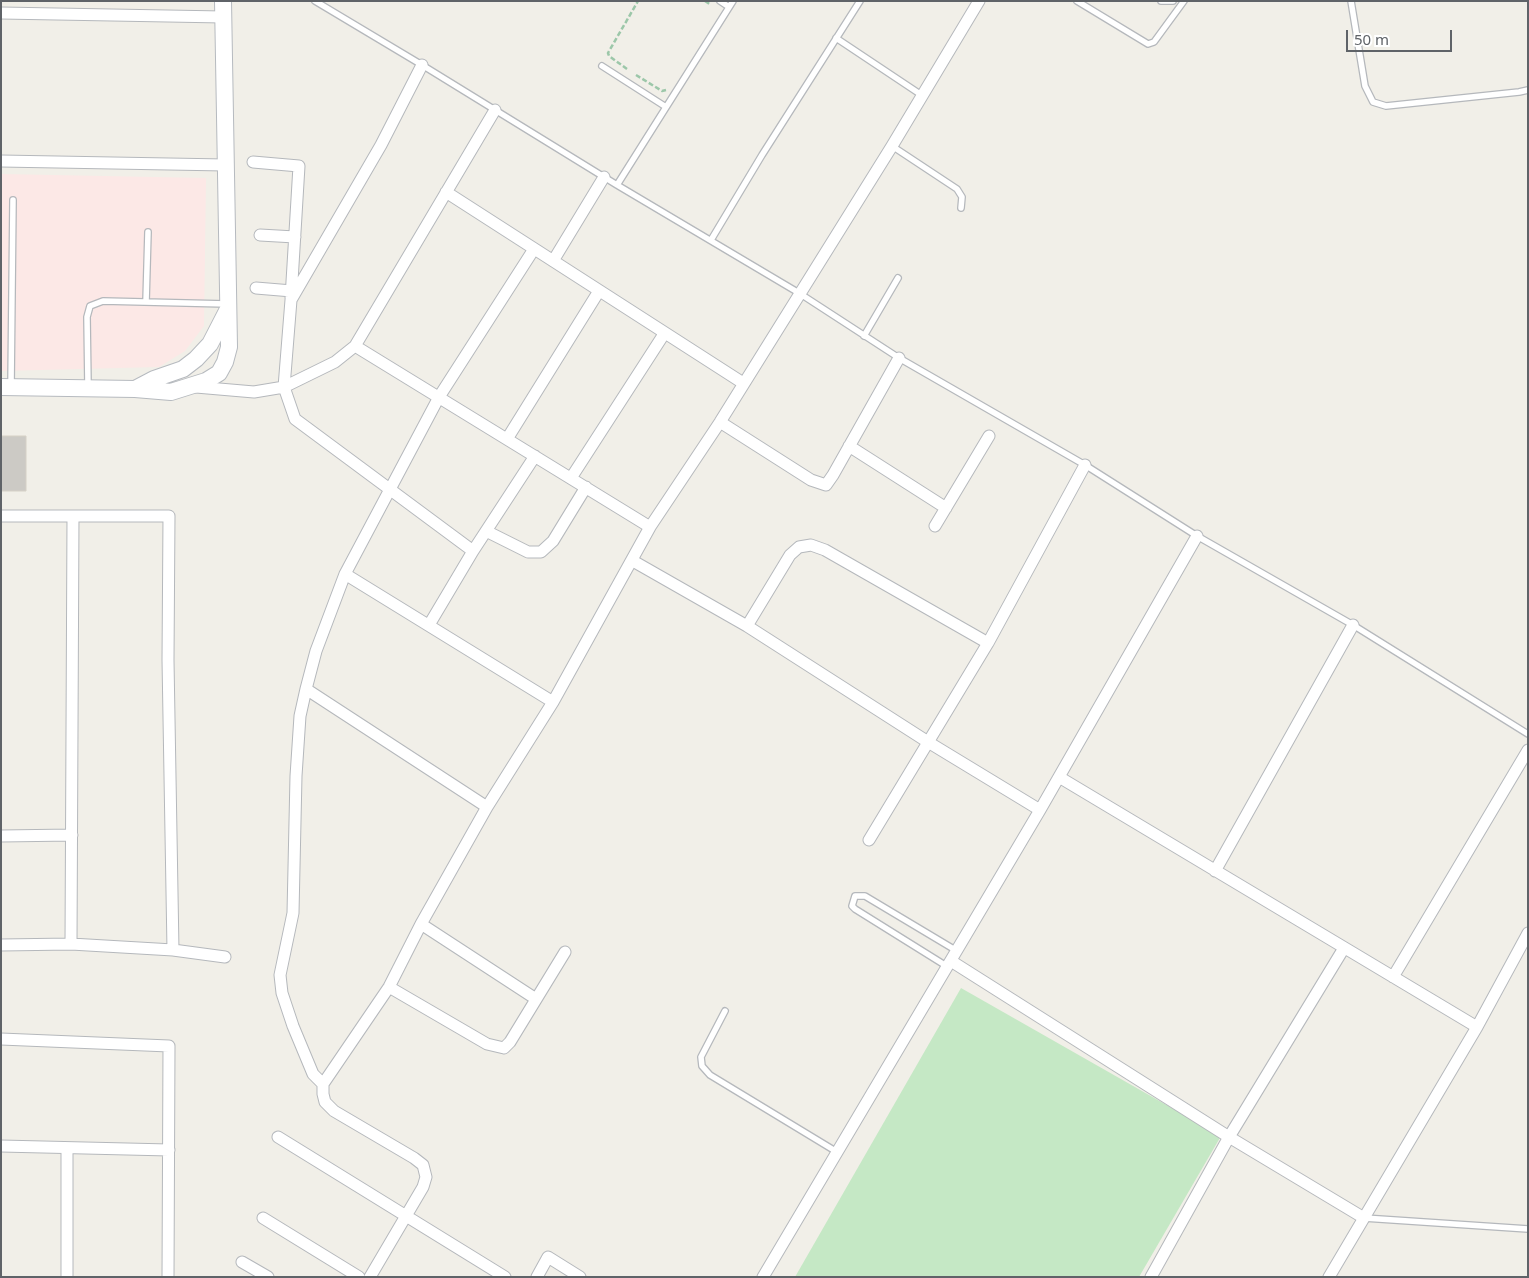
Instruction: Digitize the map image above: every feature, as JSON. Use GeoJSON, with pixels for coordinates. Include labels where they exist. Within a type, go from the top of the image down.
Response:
{"type":"FeatureCollection","features":[{"type":"Feature","properties":{"kind":"street"},"geometry":{"type":"LineString","coordinates":[[370,1277],[423,1187],[426,1177],[422,1165],[414,1158],[334,1111],[325,1102],[323,1084],[389,986],[421,924],[487,807],[553,702],[633,561],[650,527],[720,422],[980,1]]}},
{"type":"Feature","properties":{"kind":"street"},"geometry":{"type":"LineString","coordinates":[[1,14],[223,9],[228,306],[228,346],[225,362],[219,373],[193,386],[171,392],[135,389],[6,387]]}},
{"type":"Feature","properties":{"kind":"street"},"geometry":{"type":"LineString","coordinates":[[291,295],[381,145],[422,65]]}},
{"type":"Feature","properties":{"kind":"street"},"geometry":{"type":"LineString","coordinates":[[193,386],[254,392],[284,387],[335,362],[355,346],[495,110]]}},
{"type":"Feature","properties":{"kind":"street"},"geometry":{"type":"LineString","coordinates":[[1,161],[225,165]]}},
{"type":"Feature","properties":{"kind":"street"},"geometry":{"type":"LineString","coordinates":[[253,162],[299,166],[284,387],[295,419],[473,551]]}},
{"type":"Feature","properties":{"kind":"street"},"geometry":{"type":"LineString","coordinates":[[553,261],[604,177]]}},
{"type":"Feature","properties":{"kind":"street"},"geometry":{"type":"LineString","coordinates":[[446,192],[664,334],[743,383]]}},
{"type":"Feature","properties":{"kind":"street"},"geometry":{"type":"LineString","coordinates":[[260,235],[295,238]]}},
{"type":"Feature","properties":{"kind":"street"},"geometry":{"type":"LineString","coordinates":[[323,1084],[313,1074],[293,1026],[282,993],[280,975],[293,913],[296,776],[300,716],[306,689],[316,651],[345,574],[389,489],[439,397],[534,249]]}},
{"type":"Feature","properties":{"kind":"street"},"geometry":{"type":"LineString","coordinates":[[256,288],[291,295]]}},
{"type":"Feature","properties":{"kind":"street"},"geometry":{"type":"LineString","coordinates":[[507,439],[599,291]]}},
{"type":"Feature","properties":{"kind":"street"},"geometry":{"type":"LineString","coordinates":[[135,389],[154,379],[183,369],[196,358],[210,344],[228,306]]}},
{"type":"Feature","properties":{"kind":"street"},"geometry":{"type":"LineString","coordinates":[[571,478],[664,334]]}},
{"type":"Feature","properties":{"kind":"street"},"geometry":{"type":"LineString","coordinates":[[355,346],[650,527]]}},
{"type":"Feature","properties":{"kind":"street"},"geometry":{"type":"LineString","coordinates":[[720,422],[811,480],[826,485],[899,358]]}},
{"type":"Feature","properties":{"kind":"street"},"geometry":{"type":"LineString","coordinates":[[934,526],[989,436]]}},
{"type":"Feature","properties":{"kind":"street"},"geometry":{"type":"LineString","coordinates":[[849,446],[946,508]]}},
{"type":"Feature","properties":{"kind":"street"},"geometry":{"type":"LineString","coordinates":[[429,625],[473,551],[535,456]]}},
{"type":"Feature","properties":{"kind":"street"},"geometry":{"type":"LineString","coordinates":[[870,840],[988,643],[1085,465]]}},
{"type":"Feature","properties":{"kind":"street"},"geometry":{"type":"LineString","coordinates":[[486,531],[528,552],[541,552],[553,541],[586,487]]}},
{"type":"Feature","properties":{"kind":"street"},"geometry":{"type":"LineString","coordinates":[[1,516],[169,516],[168,660],[172,950]]}},
{"type":"Feature","properties":{"kind":"street"},"geometry":{"type":"LineString","coordinates":[[71,944],[73,516]]}},
{"type":"Feature","properties":{"kind":"street"},"geometry":{"type":"LineString","coordinates":[[763,1277],[1040,810],[1197,536]]}},
{"type":"Feature","properties":{"kind":"street"},"geometry":{"type":"LineString","coordinates":[[747,626],[790,555],[798,547],[811,545],[825,550],[988,643]]}},
{"type":"Feature","properties":{"kind":"street"},"geometry":{"type":"LineString","coordinates":[[633,561],[747,626],[928,742],[1040,810]]}},
{"type":"Feature","properties":{"kind":"street"},"geometry":{"type":"LineString","coordinates":[[345,574],[553,702]]}},
{"type":"Feature","properties":{"kind":"street"},"geometry":{"type":"LineString","coordinates":[[1215,870],[1353,626]]}},
{"type":"Feature","properties":{"kind":"street"},"geometry":{"type":"LineString","coordinates":[[306,689],[487,807]]}},
{"type":"Feature","properties":{"kind":"street"},"geometry":{"type":"LineString","coordinates":[[1393,977],[1528,750]]}},
{"type":"Feature","properties":{"kind":"street"},"geometry":{"type":"LineString","coordinates":[[1059,777],[1477,1027]]}},
{"type":"Feature","properties":{"kind":"street"},"geometry":{"type":"LineString","coordinates":[[1,836],[72,835]]}},
{"type":"Feature","properties":{"kind":"street"},"geometry":{"type":"LineString","coordinates":[[421,924],[536,999]]}},
{"type":"Feature","properties":{"kind":"street"},"geometry":{"type":"LineString","coordinates":[[1329,1277],[1477,1027],[1528,933]]}},
{"type":"Feature","properties":{"kind":"street"},"geometry":{"type":"LineString","coordinates":[[1,945],[71,944],[172,950],[226,957]]}},
{"type":"Feature","properties":{"kind":"street"},"geometry":{"type":"LineString","coordinates":[[1151,1277],[1230,1137],[1344,948]]}},
{"type":"Feature","properties":{"kind":"street"},"geometry":{"type":"LineString","coordinates":[[389,986],[487,1044],[504,1048],[510,1042],[565,952]]}},
{"type":"Feature","properties":{"kind":"street"},"geometry":{"type":"LineString","coordinates":[[949,964],[1364,1218]]}},
{"type":"Feature","properties":{"kind":"street"},"geometry":{"type":"LineString","coordinates":[[1,1039],[169,1046],[168,1277]]}},
{"type":"Feature","properties":{"kind":"street"},"geometry":{"type":"LineString","coordinates":[[278,1137],[505,1277]]}},
{"type":"Feature","properties":{"kind":"street"},"geometry":{"type":"LineString","coordinates":[[1,1146],[168,1150]]}},
{"type":"Feature","properties":{"kind":"street"},"geometry":{"type":"LineString","coordinates":[[66,1277],[67,1148]]}},
{"type":"Feature","properties":{"kind":"street"},"geometry":{"type":"LineString","coordinates":[[263,1218],[359,1277]]}},
{"type":"Feature","properties":{"kind":"street"},"geometry":{"type":"LineString","coordinates":[[537,1277],[548,1257],[580,1277]]}},
{"type":"Feature","properties":{"kind":"street"},"geometry":{"type":"LineString","coordinates":[[242,1262],[268,1277]]}},
{"type":"Feature","properties":{"kind":"lane"},"geometry":{"type":"LineString","coordinates":[[315,1],[617,185],[799,293],[899,358],[1085,465],[1197,536],[1353,626],[1528,734]]}},
{"type":"Feature","properties":{"kind":"lane"},"geometry":{"type":"LineString","coordinates":[[617,185],[731,4],[720,1]]}},
{"type":"Feature","properties":{"kind":"lane"},"geometry":{"type":"LineString","coordinates":[[711,240],[762,155],[860,1]]}},
{"type":"Feature","properties":{"kind":"lane"},"geometry":{"type":"LineString","coordinates":[[1077,1],[1148,44],[1154,42],[1184,1]]}},
{"type":"Feature","properties":{"kind":"lane"},"geometry":{"type":"LineString","coordinates":[[1161,1],[1173,1]]}},
{"type":"Feature","properties":{"kind":"lane"},"geometry":{"type":"LineString","coordinates":[[1352,1],[1365,86],[1373,102],[1386,106],[1528,90]]}},
{"type":"Feature","properties":{"kind":"lane"},"geometry":{"type":"LineString","coordinates":[[836,38],[923,96]]}},
{"type":"Feature","properties":{"kind":"lane"},"geometry":{"type":"LineString","coordinates":[[602,66],[666,107]]}},
{"type":"Feature","properties":{"kind":"lane"},"geometry":{"type":"LineString","coordinates":[[892,146],[957,189],[962,197],[961,208]]}},
{"type":"Feature","properties":{"kind":"lane"},"geometry":{"type":"LineString","coordinates":[[6,387],[12,200]]}},
{"type":"Feature","properties":{"kind":"lane"},"geometry":{"type":"LineString","coordinates":[[146,302],[148,232]]}},
{"type":"Feature","properties":{"kind":"lane"},"geometry":{"type":"LineString","coordinates":[[864,336],[898,278]]}},
{"type":"Feature","properties":{"kind":"lane"},"geometry":{"type":"LineString","coordinates":[[88,388],[87,317],[90,306],[103,301],[228,306]]}},
{"type":"Feature","properties":{"kind":"lane"},"geometry":{"type":"LineString","coordinates":[[949,964],[855,909],[852,906],[855,896],[865,896],[957,951]]}},
{"type":"Feature","properties":{"kind":"lane"},"geometry":{"type":"LineString","coordinates":[[725,1011],[701,1057],[702,1066],[710,1075],[837,1152]]}},
{"type":"Feature","properties":{"kind":"lane"},"geometry":{"type":"LineString","coordinates":[[1364,1218],[1528,1229]]}},
{"type":"Feature","properties":{"kind":"path"},"geometry":{"type":"LineString","coordinates":[[638,1],[608,56],[662,91],[667,90]]}},
{"type":"Feature","properties":{"kind":"shaded area"},"geometry":{"type":"Polygon","coordinates":[[[1,174],[206,178],[204,326],[185,351],[159,367],[1,371],[1,174]]]}},
{"type":"Feature","properties":{"kind":"green space"},"geometry":{"type":"Polygon","coordinates":[[[961,988],[1221,1136],[1139,1277],[795,1277],[961,988]]]}},
{"type":"Feature","properties":{"kind":"building"},"geometry":{"type":"Polygon","coordinates":[[[1,436],[26,436],[26,491],[1,491],[1,436]]]}}]}
